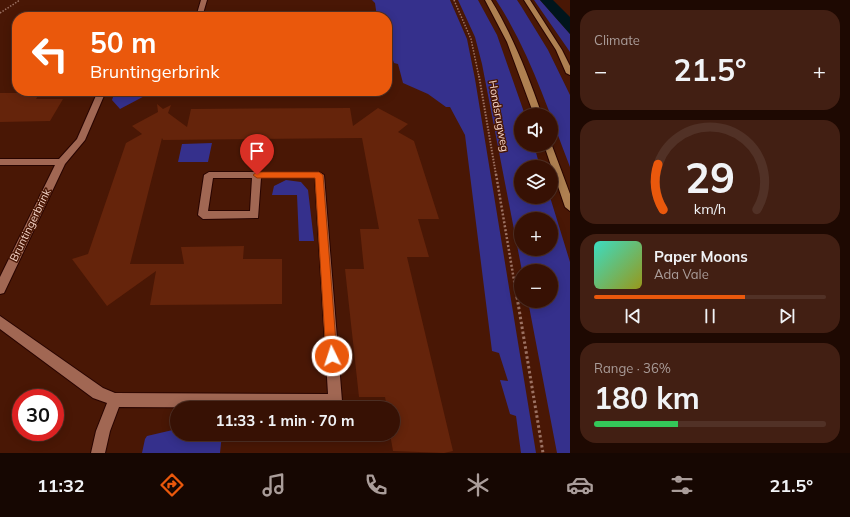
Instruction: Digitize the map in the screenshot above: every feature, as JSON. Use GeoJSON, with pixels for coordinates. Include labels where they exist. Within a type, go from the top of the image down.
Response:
{"type":"FeatureCollection","features":[{"type":"Feature","properties":{"kind":"main road"},"geometry":{"type":"LineString","coordinates":[[488,0],[503,25],[517,54],[536,108]]}},
{"type":"Feature","properties":{"kind":"main road"},"geometry":{"type":"LineString","coordinates":[[527,0],[558,50],[570,73]]}},
{"type":"Feature","properties":{"kind":"main road"},"geometry":{"type":"LineString","coordinates":[[550,152],[570,207]]}},
{"type":"Feature","properties":{"kind":"street"},"geometry":{"type":"LineString","coordinates":[[200,12],[204,0]]}},
{"type":"Feature","properties":{"kind":"street","name":"Bruntingerbrink"},"geometry":{"type":"LineString","coordinates":[[0,289],[61,162],[81,140],[100,96]]}},
{"type":"Feature","properties":{"kind":"street"},"geometry":{"type":"LineString","coordinates":[[0,162],[61,162]]}},
{"type":"Feature","properties":{"kind":"street"},"geometry":{"type":"LineString","coordinates":[[0,322],[98,393],[115,400],[335,401],[319,175],[257,175],[209,175],[203,215],[255,215],[257,175]]}},
{"type":"Feature","properties":{"kind":"street"},"geometry":{"type":"LineString","coordinates":[[98,453],[103,431],[115,400]]}},
{"type":"Feature","properties":{"kind":"path"},"geometry":{"type":"LineString","coordinates":[[0,13],[20,0]]}},
{"type":"Feature","properties":{"kind":"path","name":"Hondsrugweg"},"geometry":{"type":"LineString","coordinates":[[454,0],[471,39],[481,85],[543,453]]}},
{"type":"Feature","properties":{"kind":"shaded area"},"geometry":{"type":"Polygon","coordinates":[[[372,0],[450,0],[467,39],[475,79],[536,453],[521,453],[516,416],[510,414],[500,380],[508,381],[499,353],[492,351],[465,135],[450,107],[446,107],[428,94],[403,83],[398,64],[394,63],[392,57],[392,12],[376,12],[375,3],[372,0]]]}},
{"type":"Feature","properties":{"kind":"shaded area"},"geometry":{"type":"Polygon","coordinates":[[[458,0],[478,0],[497,35],[523,108],[514,108],[514,152],[536,152],[538,160],[514,160],[514,204],[552,204],[555,212],[514,212],[514,230],[482,64],[475,37],[458,0]]]}},
{"type":"Feature","properties":{"kind":"shaded area"},"geometry":{"type":"Polygon","coordinates":[[[496,0],[517,0],[548,50],[570,95],[570,167],[558,135],[558,108],[548,108],[529,61],[496,0]]]}},
{"type":"Feature","properties":{"kind":"shaded area"},"geometry":{"type":"Polygon","coordinates":[[[534,0],[540,0],[570,34],[570,52],[534,0]]]}},
{"type":"Feature","properties":{"kind":"shaded area"},"geometry":{"type":"Polygon","coordinates":[[[113,96],[145,96],[120,109],[112,100],[113,96]]]}},
{"type":"Feature","properties":{"kind":"shaded area"},"geometry":{"type":"Polygon","coordinates":[[[212,143],[208,162],[178,162],[182,144],[212,143]]]}},
{"type":"Feature","properties":{"kind":"shaded area"},"geometry":{"type":"Polygon","coordinates":[[[286,180],[301,182],[308,190],[314,241],[299,241],[297,195],[272,195],[274,186],[286,180]]]}},
{"type":"Feature","properties":{"kind":"shaded area"},"geometry":{"type":"Polygon","coordinates":[[[558,223],[570,262],[570,453],[557,453],[529,308],[558,308],[558,264],[521,264],[519,256],[558,256],[558,223]]]}},
{"type":"Feature","properties":{"kind":"shaded area"},"geometry":{"type":"Polygon","coordinates":[[[170,431],[170,441],[221,441],[220,453],[142,453],[147,436],[170,431]]]}},
{"type":"Feature","properties":{"kind":"water"},"geometry":{"type":"Polygon","coordinates":[[[540,0],[553,0],[570,17],[570,34],[540,0]]]}},
{"type":"Feature","properties":{"kind":"building"},"geometry":{"type":"Polygon","coordinates":[[[0,93],[12,93],[12,96],[38,96],[36,99],[63,99],[50,121],[0,122],[0,93]]]}},
{"type":"Feature","properties":{"kind":"building"},"geometry":{"type":"Polygon","coordinates":[[[157,104],[163,109],[171,105],[168,113],[187,127],[191,109],[350,108],[353,126],[378,108],[408,124],[398,132],[414,141],[439,219],[418,219],[429,257],[407,257],[453,451],[444,453],[393,451],[391,441],[400,441],[400,401],[386,401],[385,397],[359,397],[345,269],[364,269],[360,229],[379,229],[362,138],[163,140],[162,138],[130,264],[184,264],[181,247],[244,246],[243,259],[282,259],[282,304],[150,305],[156,271],[107,306],[72,259],[88,254],[126,143],[142,134],[132,126],[158,112],[157,104]]]}},
{"type":"Feature","properties":{"kind":"route"},"geometry":{"type":"LineString","coordinates":[[257,175],[319,175],[332,356]]}}]}
